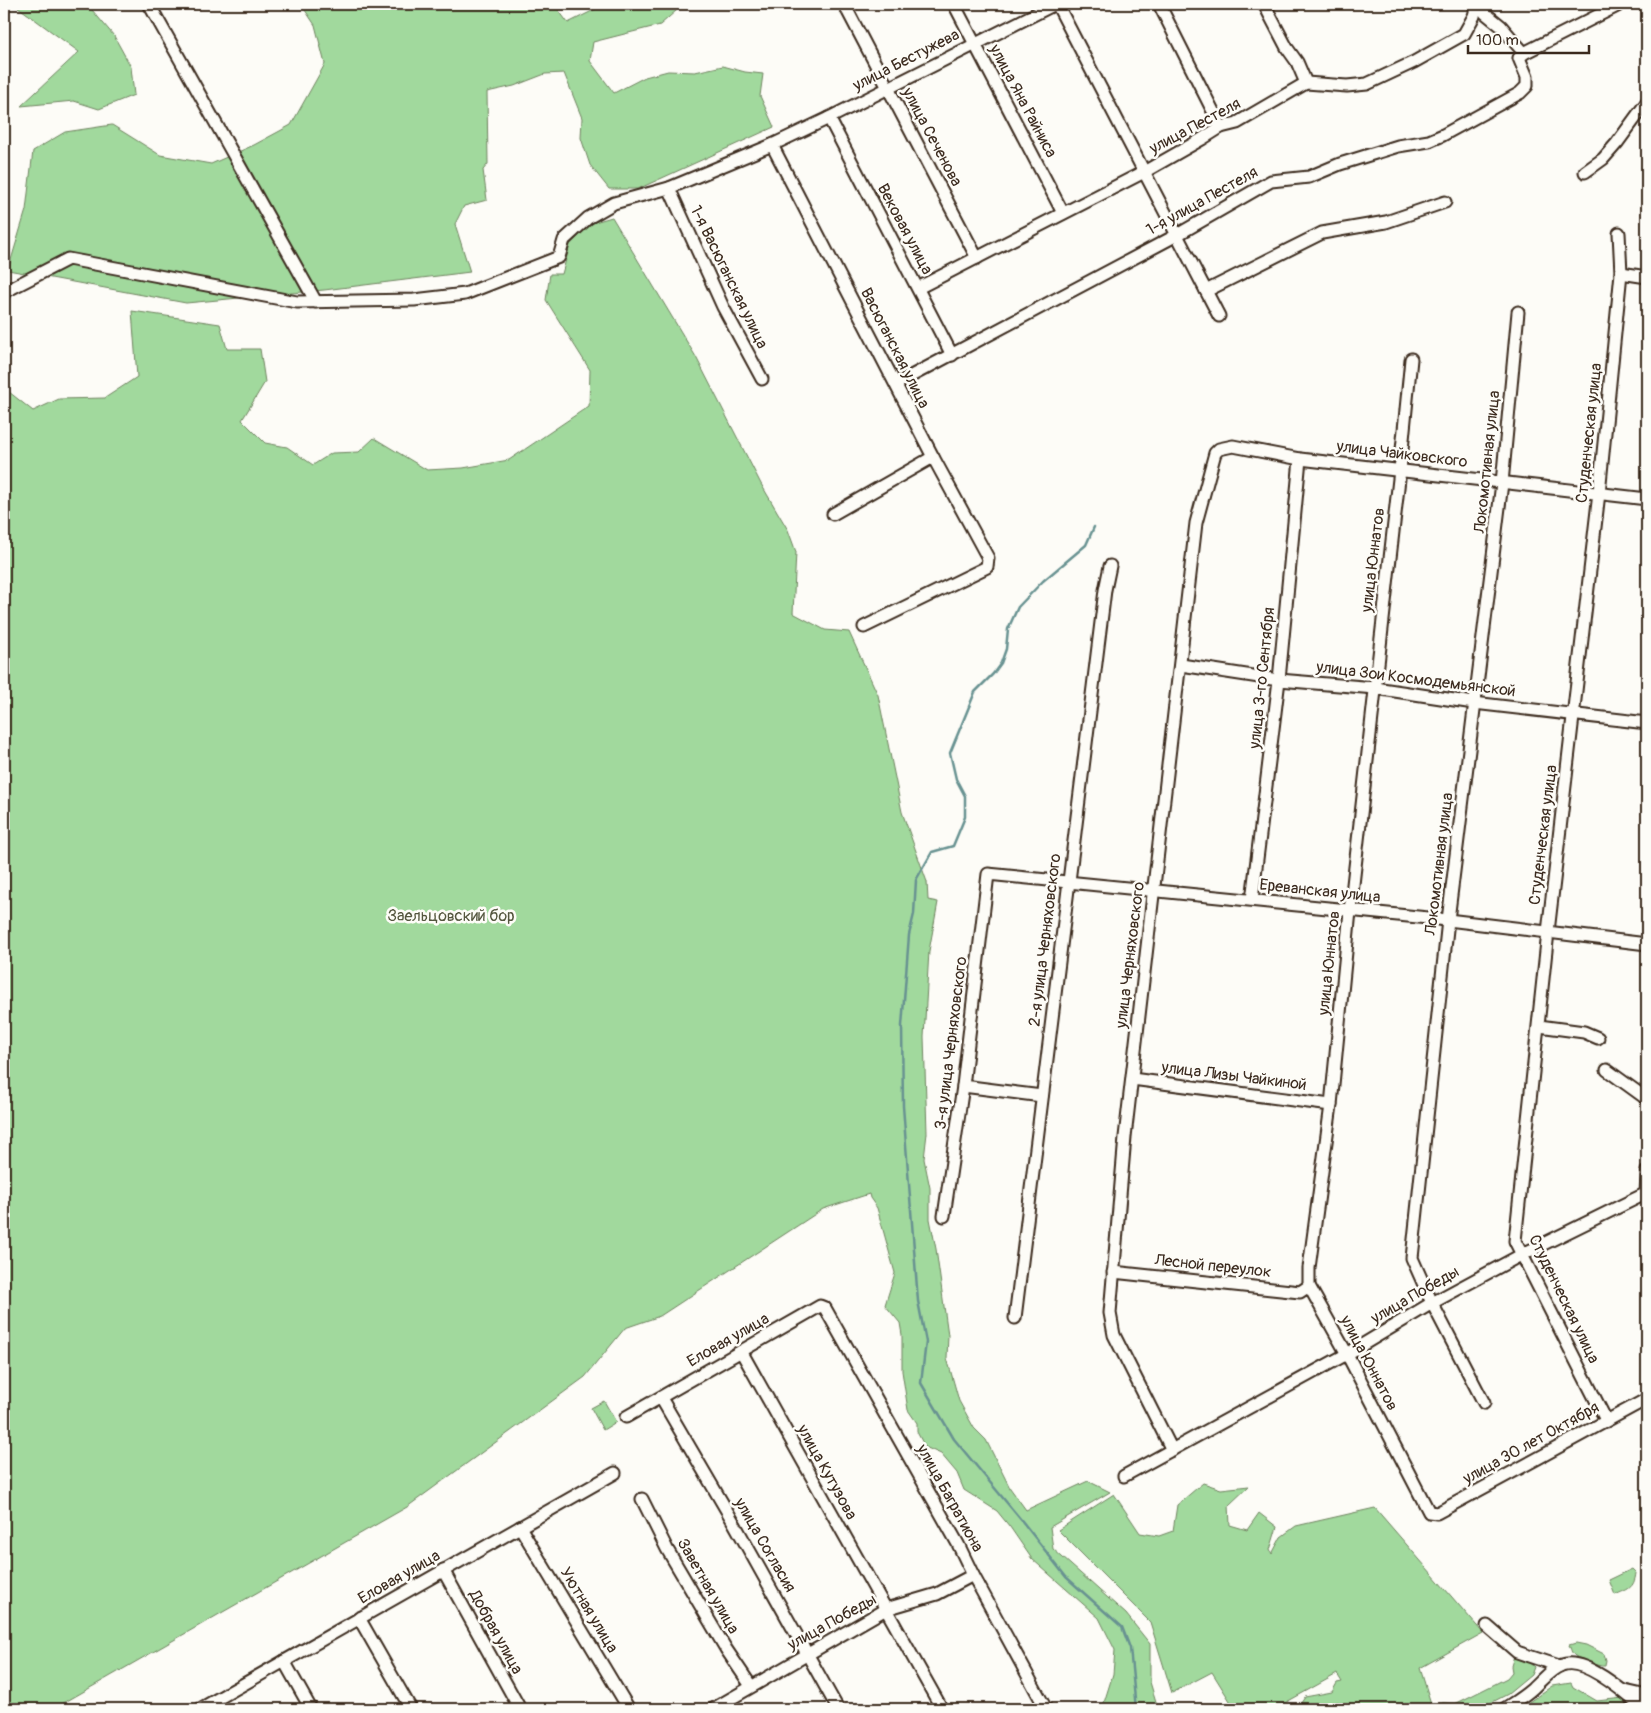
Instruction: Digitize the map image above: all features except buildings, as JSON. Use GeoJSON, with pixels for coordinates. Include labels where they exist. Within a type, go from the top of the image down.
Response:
{"type":"FeatureCollection","features":[{"type":"Feature","properties":{"kind":"street"},"geometry":{"type":"LineString","coordinates":[[4,292],[68,259],[297,302],[316,302],[149,4]]}},
{"type":"Feature","properties":{"kind":"street","name":"улица Сеченова"},"geometry":{"type":"LineString","coordinates":[[844,4],[977,258]]}},
{"type":"Feature","properties":{"kind":"street","name":"улица Яна Райниса"},"geometry":{"type":"LineString","coordinates":[[954,4],[1063,213]]}},
{"type":"Feature","properties":{"kind":"street"},"geometry":{"type":"LineString","coordinates":[[1056,4],[1219,316]]}},
{"type":"Feature","properties":{"kind":"street","name":"улица Бестужева"},"geometry":{"type":"LineString","coordinates":[[316,302],[414,300],[465,294],[559,257],[564,240],[588,218],[614,203],[669,188],[772,145],[1056,4]]}},
{"type":"Feature","properties":{"kind":"street"},"geometry":{"type":"LineString","coordinates":[[1158,4],[1221,127]]}},
{"type":"Feature","properties":{"kind":"street"},"geometry":{"type":"LineString","coordinates":[[1264,4],[1287,48],[1297,62],[1306,83],[1347,86],[1367,84],[1382,78],[1464,34],[1474,16],[1476,4]]}},
{"type":"Feature","properties":{"kind":"street"},"geometry":{"type":"LineString","coordinates":[[1482,4],[1485,14],[1501,26],[1524,53],[1621,4]]}},
{"type":"Feature","properties":{"kind":"street","name":"1-я улица Пестеля"},"geometry":{"type":"LineString","coordinates":[[896,384],[1177,235],[1271,181],[1309,177],[1370,154],[1398,146],[1429,141],[1443,135],[1520,94],[1527,86],[1527,77],[1519,58],[1524,53]]}},
{"type":"Feature","properties":{"kind":"street","name":"улица Пестеля"},"geometry":{"type":"LineString","coordinates":[[918,288],[1144,172],[1202,140],[1221,127],[1237,123],[1306,83]]}},
{"type":"Feature","properties":{"kind":"street"},"geometry":{"type":"LineString","coordinates":[[1585,172],[1608,154],[1647,102]]}},
{"type":"Feature","properties":{"kind":"street","name":"Вековая улица"},"geometry":{"type":"LineString","coordinates":[[829,118],[952,355]]}},
{"type":"Feature","properties":{"kind":"street","name":"Васюганская улица"},"geometry":{"type":"LineString","coordinates":[[772,145],[933,457],[988,558],[987,567],[864,627]]}},
{"type":"Feature","properties":{"kind":"street","name":"1-я Васюганская улица"},"geometry":{"type":"LineString","coordinates":[[669,188],[723,307],[762,379]]}},
{"type":"Feature","properties":{"kind":"street"},"geometry":{"type":"LineString","coordinates":[[1206,291],[1322,234],[1386,222],[1445,202]]}},
{"type":"Feature","properties":{"kind":"street","name":"Студенческая улица"},"geometry":{"type":"LineString","coordinates":[[1606,1420],[1514,1241],[1599,493],[1621,274],[1619,233]]}},
{"type":"Feature","properties":{"kind":"street"},"geometry":{"type":"LineString","coordinates":[[1621,274],[1647,276]]}},
{"type":"Feature","properties":{"kind":"street","name":"Локомотивная улица"},"geometry":{"type":"LineString","coordinates":[[1484,1403],[1432,1303],[1412,1258],[1448,920],[1502,483],[1518,312]]}},
{"type":"Feature","properties":{"kind":"street","name":"улица Юннатов"},"geometry":{"type":"LineString","coordinates":[[1411,359],[1350,911],[1331,1105],[1308,1268],[1308,1286],[1347,1354],[1430,1512]]}},
{"type":"Feature","properties":{"kind":"street","name":"улица Чайковского"},"geometry":{"type":"LineString","coordinates":[[1215,453],[1219,449],[1234,446],[1300,459],[1647,499]]}},
{"type":"Feature","properties":{"kind":"street","name":"улица Черняховского"},"geometry":{"type":"LineString","coordinates":[[1172,1450],[1114,1335],[1110,1313],[1125,1137],[1196,524],[1215,453]]}},
{"type":"Feature","properties":{"kind":"street"},"geometry":{"type":"LineString","coordinates":[[833,514],[933,457]]}},
{"type":"Feature","properties":{"kind":"street","name":"улица 3-го Сентября"},"geometry":{"type":"LineString","coordinates":[[1252,900],[1279,680],[1300,459]]}},
{"type":"Feature","properties":{"kind":"street","name":"2-я улица Черняховского"},"geometry":{"type":"LineString","coordinates":[[1015,1318],[1068,881],[1105,590],[1110,566]]}},
{"type":"Feature","properties":{"kind":"street","name":"улица Зои Космодемьянской"},"geometry":{"type":"LineString","coordinates":[[1181,665],[1279,680],[1375,688],[1474,703],[1647,723]]}},
{"type":"Feature","properties":{"kind":"street","name":"Ереванская улица"},"geometry":{"type":"LineString","coordinates":[[988,874],[1448,920],[1647,944]]}},
{"type":"Feature","properties":{"kind":"street","name":"3-я улица Черняховского"},"geometry":{"type":"LineString","coordinates":[[944,1216],[963,1086],[988,874]]}},
{"type":"Feature","properties":{"kind":"street"},"geometry":{"type":"LineString","coordinates":[[1539,1026],[1584,1032],[1598,1038]]}},
{"type":"Feature","properties":{"kind":"street"},"geometry":{"type":"LineString","coordinates":[[1606,1070],[1647,1099]]}},
{"type":"Feature","properties":{"kind":"street","name":"улица Лизы Чайкиной"},"geometry":{"type":"LineString","coordinates":[[1132,1079],[1331,1105]]}},
{"type":"Feature","properties":{"kind":"street"},"geometry":{"type":"LineString","coordinates":[[963,1086],[1042,1096]]}},
{"type":"Feature","properties":{"kind":"street"},"geometry":{"type":"LineString","coordinates":[[1647,1171],[1647,1194]]}},
{"type":"Feature","properties":{"kind":"street","name":"улица Победы"},"geometry":{"type":"LineString","coordinates":[[1124,1476],[1347,1354],[1432,1303],[1521,1255],[1647,1194]]}},
{"type":"Feature","properties":{"kind":"street","name":"Лесной переулок"},"geometry":{"type":"LineString","coordinates":[[1113,1272],[1300,1292],[1308,1286]]}},
{"type":"Feature","properties":{"kind":"street","name":"Еловая улица"},"geometry":{"type":"LineString","coordinates":[[626,1417],[820,1306]]}},
{"type":"Feature","properties":{"kind":"street","name":"улица Багратиона"},"geometry":{"type":"LineString","coordinates":[[820,1306],[825,1308],[958,1544],[1046,1709]]}},
{"type":"Feature","properties":{"kind":"street","name":"улица Кутузова"},"geometry":{"type":"LineString","coordinates":[[741,1351],[942,1709]]}},
{"type":"Feature","properties":{"kind":"street","name":"улица Согласия"},"geometry":{"type":"LineString","coordinates":[[661,1398],[734,1523],[838,1709]]}},
{"type":"Feature","properties":{"kind":"street","name":"улица 30 лет Октября"},"geometry":{"type":"LineString","coordinates":[[1430,1512],[1437,1512],[1647,1399]]}},
{"type":"Feature","properties":{"kind":"street","name":"Еловая улица"},"geometry":{"type":"LineString","coordinates":[[203,1709],[615,1473]]}},
{"type":"Feature","properties":{"kind":"street","name":"Заветная улица"},"geometry":{"type":"LineString","coordinates":[[642,1499],[666,1549],[726,1649],[751,1686]]}},
{"type":"Feature","properties":{"kind":"street","name":"Уютная улица"},"geometry":{"type":"LineString","coordinates":[[520,1527],[630,1709]]}},
{"type":"Feature","properties":{"kind":"street","name":"Добрая улица"},"geometry":{"type":"LineString","coordinates":[[443,1570],[520,1709]]}},
{"type":"Feature","properties":{"kind":"street","name":"улица Победы"},"geometry":{"type":"LineString","coordinates":[[712,1709],[886,1609],[913,1603],[937,1594],[973,1574]]}},
{"type":"Feature","properties":{"kind":"street"},"geometry":{"type":"LineString","coordinates":[[359,1618],[411,1709]]}},
{"type":"Feature","properties":{"kind":"street"},"geometry":{"type":"LineString","coordinates":[[1486,1626],[1517,1652],[1559,1666]]}},
{"type":"Feature","properties":{"kind":"street"},"geometry":{"type":"LineString","coordinates":[[284,1661],[311,1709]]}},
{"type":"Feature","properties":{"kind":"street"},"geometry":{"type":"LineString","coordinates":[[1504,1709],[1531,1690],[1559,1666],[1565,1664],[1583,1667],[1612,1682],[1644,1709]]}},
{"type":"Feature","properties":{"kind":"street"},"geometry":{"type":"LineString","coordinates":[[1623,1690],[1647,1696]]}},
{"type":"Feature","properties":{"kind":"green space"},"geometry":{"type":"Polygon","coordinates":[[[14,4],[87,4],[114,36],[131,67],[134,95],[99,109],[74,101],[21,106],[79,52],[14,4]]]}},
{"type":"Feature","properties":{"kind":"green space"},"geometry":{"type":"Polygon","coordinates":[[[301,4],[554,4],[568,23],[606,4],[674,4],[677,10],[660,25],[593,42],[590,61],[614,93],[645,77],[668,71],[695,72],[723,66],[745,72],[763,74],[760,96],[774,127],[638,189],[609,189],[590,165],[581,138],[582,118],[564,73],[545,74],[514,86],[487,92],[488,164],[483,170],[487,200],[464,206],[455,224],[470,272],[324,290],[186,303],[8,270],[26,210],[33,151],[65,132],[112,125],[160,155],[211,164],[254,145],[291,125],[325,64],[315,25],[301,4]]]}},
{"type":"Feature","properties":{"kind":"green space","name":"Заельцовский бор"},"geometry":{"type":"Polygon","coordinates":[[[612,217],[696,357],[761,484],[788,530],[796,552],[793,613],[825,630],[849,632],[878,695],[902,812],[927,882],[928,900],[938,902],[929,951],[924,1037],[927,1133],[924,1159],[930,1188],[930,1219],[948,1335],[947,1358],[959,1401],[974,1428],[986,1440],[1010,1488],[1026,1510],[1088,1481],[1110,1492],[1050,1527],[1053,1549],[1126,1614],[1150,1644],[1150,1682],[1157,1705],[1166,1709],[1102,1709],[1113,1674],[1115,1650],[1099,1618],[1032,1559],[997,1511],[964,1490],[957,1473],[941,1454],[925,1447],[917,1432],[917,1423],[908,1410],[902,1371],[900,1323],[885,1305],[895,1273],[877,1208],[869,1194],[823,1209],[660,1316],[625,1328],[585,1377],[407,1507],[53,1709],[4,1709],[4,388],[33,411],[59,399],[105,398],[137,377],[132,311],[220,324],[227,349],[260,349],[265,382],[242,420],[265,443],[287,447],[313,465],[332,453],[359,452],[374,438],[427,470],[463,468],[509,460],[589,406],[590,370],[546,300],[550,274],[562,274],[570,245],[591,223],[612,217]]]}},
{"type":"Feature","properties":{"kind":"green space"},"geometry":{"type":"Polygon","coordinates":[[[604,1401],[616,1422],[603,1430],[591,1408],[604,1401]]]}},
{"type":"Feature","properties":{"kind":"green space"},"geometry":{"type":"Polygon","coordinates":[[[1203,1483],[1221,1489],[1249,1486],[1229,1505],[1230,1525],[1247,1530],[1259,1513],[1277,1527],[1270,1550],[1272,1554],[1281,1537],[1296,1526],[1375,1508],[1483,1633],[1420,1668],[1432,1707],[1443,1703],[1455,1704],[1507,1678],[1512,1672],[1511,1666],[1514,1656],[1522,1656],[1534,1667],[1531,1675],[1508,1694],[1479,1709],[1347,1709],[1338,1702],[1330,1704],[1325,1709],[1291,1709],[1301,1703],[1305,1697],[1332,1692],[1337,1683],[1342,1682],[1337,1674],[1274,1709],[1235,1709],[1212,1672],[1172,1693],[1150,1622],[1058,1530],[1114,1494],[1140,1533],[1159,1536],[1173,1531],[1177,1505],[1203,1483]]]}},
{"type":"Feature","properties":{"kind":"green space"},"geometry":{"type":"Polygon","coordinates":[[[1632,1569],[1636,1573],[1634,1582],[1627,1590],[1615,1595],[1609,1580],[1632,1569]]]}},
{"type":"Feature","properties":{"kind":"green space"},"geometry":{"type":"Polygon","coordinates":[[[1576,1643],[1586,1645],[1604,1654],[1605,1666],[1585,1661],[1575,1656],[1569,1645],[1576,1643]]]}},
{"type":"Feature","properties":{"kind":"green space"},"geometry":{"type":"Polygon","coordinates":[[[1571,1683],[1573,1687],[1597,1701],[1623,1698],[1630,1709],[1519,1709],[1552,1686],[1571,1683]]]}},
{"type":"Feature","properties":{"kind":"waterway"},"geometry":{"type":"LineString","coordinates":[[1094,527],[1086,545],[1043,581],[1018,607],[1008,629],[1006,649],[1001,663],[975,692],[950,753],[956,779],[965,796],[965,817],[953,846],[932,852],[916,880],[914,914],[909,935],[902,1026],[903,1106],[918,1301],[926,1342],[921,1383],[954,1439],[1066,1577],[1122,1627],[1130,1648],[1136,1709]]}}]}
